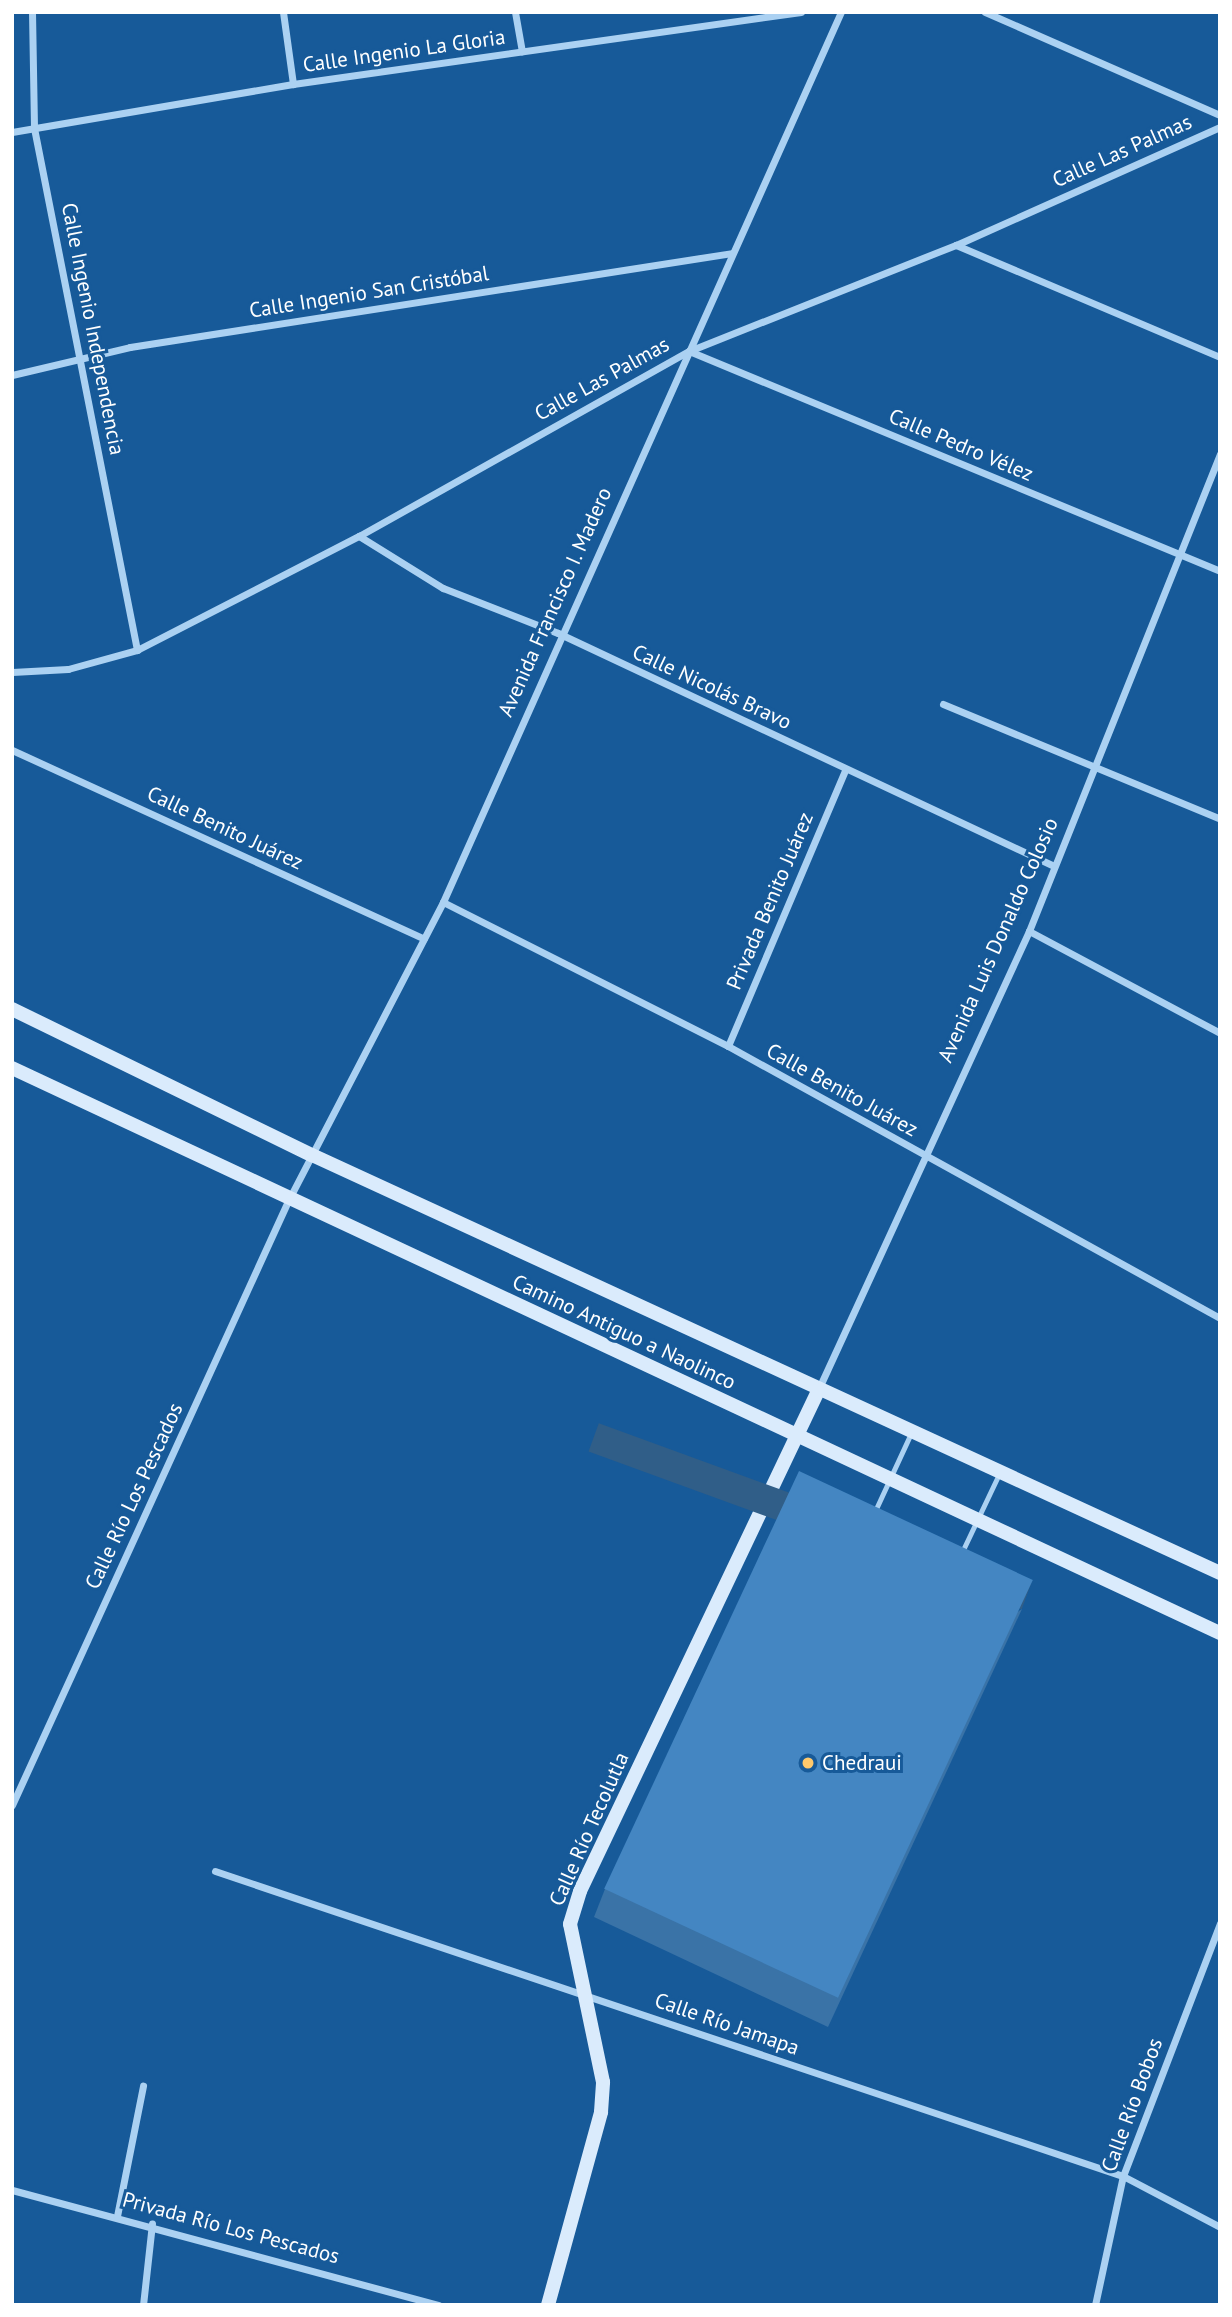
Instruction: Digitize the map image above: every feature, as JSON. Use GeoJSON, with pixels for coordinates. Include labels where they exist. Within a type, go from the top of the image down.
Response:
{"type":"FeatureCollection","features":[{"type":"Feature","properties":{"kind":"main road","name":"Camino Antiguo a Naolinco"},"geometry":{"type":"LineString","coordinates":[[12,1009],[312,1155],[1220,1573]]}},
{"type":"Feature","properties":{"kind":"main road","name":"Camino Antiguo a Naolinco"},"geometry":{"type":"LineString","coordinates":[[12,1068],[288,1201],[794,1433],[1220,1633]]}},
{"type":"Feature","properties":{"kind":"main road","name":"Avenida Luis Donaldo Colosio"},"geometry":{"type":"LineString","coordinates":[[794,1433],[819,1389]]}},
{"type":"Feature","properties":{"kind":"main road","name":"Calle Río Tecolutla"},"geometry":{"type":"LineString","coordinates":[[548,2305],[601,2112],[599,2051],[582,1993],[570,1924],[580,1891],[794,1433]]}},
{"type":"Feature","properties":{"kind":"street","name":"Calle Ingenio Independencia"},"geometry":{"type":"LineString","coordinates":[[32,12],[34,128],[82,360],[137,650]]}},
{"type":"Feature","properties":{"kind":"street"},"geometry":{"type":"LineString","coordinates":[[283,12],[293,84]]}},
{"type":"Feature","properties":{"kind":"street"},"geometry":{"type":"LineString","coordinates":[[515,12],[522,51]]}},
{"type":"Feature","properties":{"kind":"street","name":"Calle Ingenio La Gloria"},"geometry":{"type":"LineString","coordinates":[[12,132],[293,84],[802,12]]}},
{"type":"Feature","properties":{"kind":"street","name":"Avenida Francisco I. Madero"},"geometry":{"type":"LineString","coordinates":[[288,1201],[443,902],[558,634],[841,12]]}},
{"type":"Feature","properties":{"kind":"street"},"geometry":{"type":"LineString","coordinates":[[985,12],[1220,115]]}},
{"type":"Feature","properties":{"kind":"street","name":"Calle Las Palmas"},"geometry":{"type":"LineString","coordinates":[[12,672],[68,669],[137,650],[359,536],[689,351],[956,246],[1220,127]]}},
{"type":"Feature","properties":{"kind":"street"},"geometry":{"type":"LineString","coordinates":[[956,246],[1220,357]]}},
{"type":"Feature","properties":{"kind":"street","name":"Calle Ingenio San Cristóbal"},"geometry":{"type":"LineString","coordinates":[[12,375],[130,347],[732,253]]}},
{"type":"Feature","properties":{"kind":"street","name":"Calle Pedro Vélez"},"geometry":{"type":"LineString","coordinates":[[689,351],[1220,571]]}},
{"type":"Feature","properties":{"kind":"street","name":"Avenida Luis Donaldo Colosio"},"geometry":{"type":"LineString","coordinates":[[819,1389],[1029,931],[1220,454]]}},
{"type":"Feature","properties":{"kind":"street","name":"Calle Nicolás Bravo"},"geometry":{"type":"LineString","coordinates":[[359,536],[443,588],[558,634],[1055,866]]}},
{"type":"Feature","properties":{"kind":"street"},"geometry":{"type":"LineString","coordinates":[[943,704],[1093,770],[1220,819]]}},
{"type":"Feature","properties":{"kind":"street","name":"Calle Benito Juárez"},"geometry":{"type":"LineString","coordinates":[[12,750],[424,939]]}},
{"type":"Feature","properties":{"kind":"street","name":"Privada Benito Juárez"},"geometry":{"type":"LineString","coordinates":[[728,1046],[845,770]]}},
{"type":"Feature","properties":{"kind":"street","name":"Calle Benito Juárez"},"geometry":{"type":"LineString","coordinates":[[443,902],[728,1046],[1220,1318]]}},
{"type":"Feature","properties":{"kind":"street"},"geometry":{"type":"LineString","coordinates":[[1029,931],[1220,1033]]}},
{"type":"Feature","properties":{"kind":"street","name":"Calle Río Los Pescados"},"geometry":{"type":"LineString","coordinates":[[12,1805],[288,1201]]}},
{"type":"Feature","properties":{"kind":"street","name":"Calle Río Jamapa"},"geometry":{"type":"LineString","coordinates":[[215,1871],[1123,2176],[1220,2227]]}},
{"type":"Feature","properties":{"kind":"street","name":"Calle Río Bobos"},"geometry":{"type":"LineString","coordinates":[[1095,2305],[1123,2176],[1220,1923]]}},
{"type":"Feature","properties":{"kind":"street"},"geometry":{"type":"LineString","coordinates":[[117,2216],[143,2086]]}},
{"type":"Feature","properties":{"kind":"street","name":"Privada Río Los Pescados"},"geometry":{"type":"LineString","coordinates":[[12,2190],[152,2223],[439,2305]]}},
{"type":"Feature","properties":{"kind":"street"},"geometry":{"type":"LineString","coordinates":[[143,2305],[152,2223]]}},
{"type":"Feature","properties":{"kind":"lane"},"geometry":{"type":"LineString","coordinates":[[873,1516],[912,1431]]}},
{"type":"Feature","properties":{"kind":"lane"},"geometry":{"type":"LineString","coordinates":[[955,1568],[1000,1472]]}},
{"type":"Feature","properties":{"kind":"building","name":"Chedraui"},"geometry":{"type":"Polygon","coordinates":[[[799,1471],[1033,1580],[838,1998],[604,1889],[799,1471]]]}},
{"type":"Feature","properties":{"kind":"place","name":"Chedraui"},"geometry":{"type":"Point","coordinates":[808,1763]}}]}
